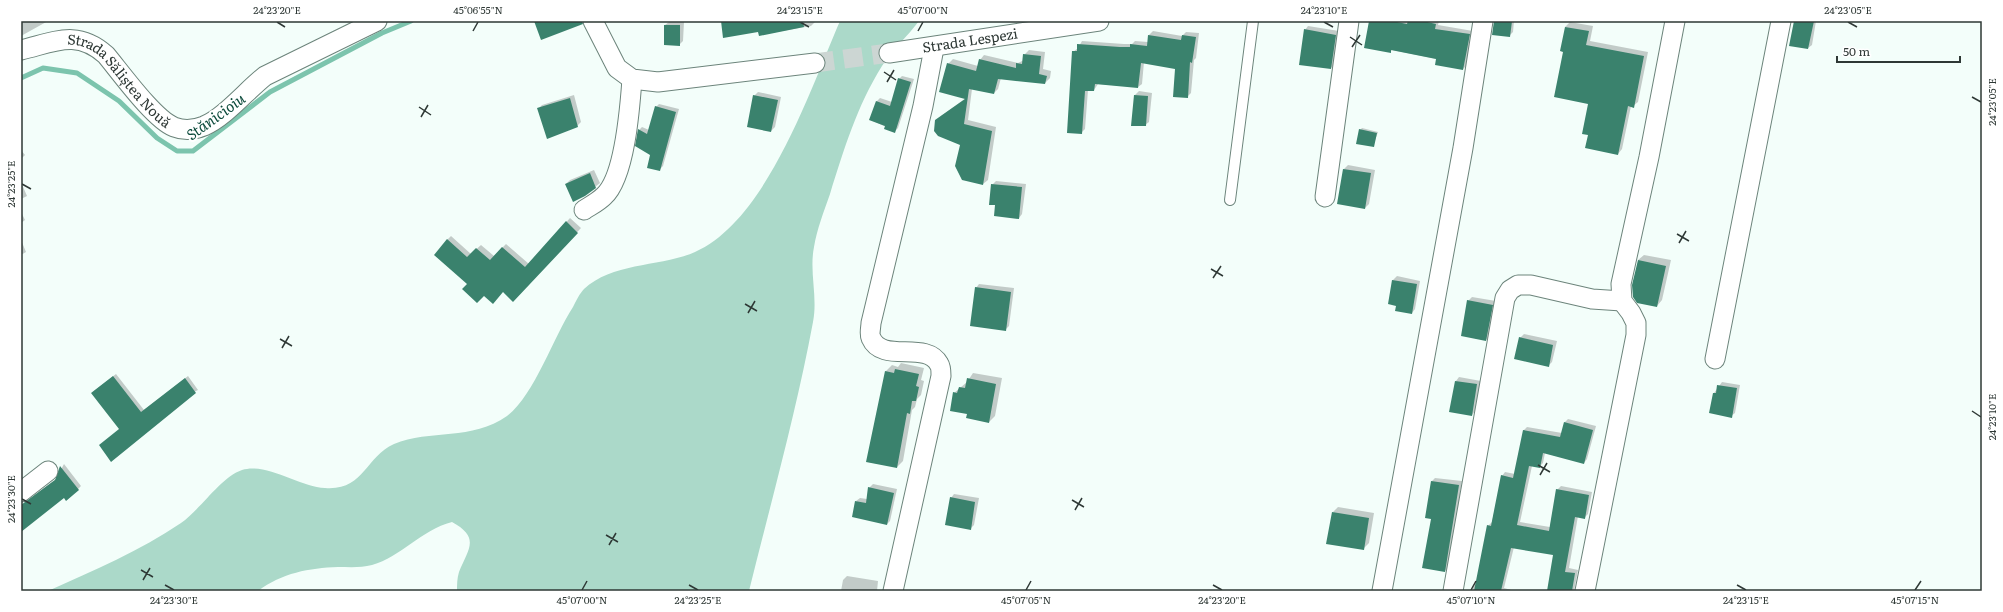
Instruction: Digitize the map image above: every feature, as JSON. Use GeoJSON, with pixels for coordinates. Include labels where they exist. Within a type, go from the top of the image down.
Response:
{"type":"FeatureCollection","features":[{"type":"Feature","properties":{"kind":"street","name":"Strada Săliștea Nouă"},"geometry":{"type":"LineString","coordinates":[[21,50],[73,38],[83,40],[96,46],[161,118],[174,127],[188,130],[204,126],[223,113],[248,89],[265,76],[377,21]]}},
{"type":"Feature","properties":{"kind":"street"},"geometry":{"type":"LineString","coordinates":[[594,21],[617,68],[632,79],[658,82],[815,62]]}},
{"type":"Feature","properties":{"kind":"street","name":"Strada Lespezi"},"geometry":{"type":"LineString","coordinates":[[889,53],[934,48],[1099,21]]}},
{"type":"Feature","properties":{"kind":"street"},"geometry":{"type":"LineString","coordinates":[[1325,198],[1349,21]]}},
{"type":"Feature","properties":{"kind":"street"},"geometry":{"type":"LineString","coordinates":[[1382,591],[1462,148],[1483,21]]}},
{"type":"Feature","properties":{"kind":"street"},"geometry":{"type":"LineString","coordinates":[[1585,591],[1636,335],[1636,323],[1632,313],[1622,301],[1621,284],[1649,157],[1675,21]]}},
{"type":"Feature","properties":{"kind":"street"},"geometry":{"type":"LineString","coordinates":[[1715,360],[1781,21]]}},
{"type":"Feature","properties":{"kind":"street"},"geometry":{"type":"LineString","coordinates":[[893,591],[941,376],[939,364],[932,357],[921,353],[884,349],[876,344],[870,337],[871,323],[923,106],[934,48]]}},
{"type":"Feature","properties":{"kind":"street"},"geometry":{"type":"LineString","coordinates":[[584,210],[605,196],[612,185],[621,158],[629,123],[632,79]]}},
{"type":"Feature","properties":{"kind":"street"},"geometry":{"type":"LineString","coordinates":[[1453,591],[1505,298],[1510,290],[1518,285],[1531,285],[1592,299],[1622,301]]}},
{"type":"Feature","properties":{"kind":"street"},"geometry":{"type":"LineString","coordinates":[[21,492],[48,472]]}},
{"type":"Feature","properties":{"kind":"lane"},"geometry":{"type":"LineString","coordinates":[[1230,200],[1253,21]]}},
{"type":"Feature","properties":{"kind":"green space"},"geometry":{"type":"Polygon","coordinates":[[[840,21],[919,21],[886,60],[865,97],[846,144],[815,240],[812,266],[815,303],[813,322],[791,424],[749,591],[457,591],[458,574],[470,544],[467,533],[452,522],[430,531],[392,556],[372,565],[306,570],[286,576],[258,591],[48,591],[116,560],[165,533],[181,523],[196,510],[226,479],[242,470],[251,468],[262,469],[315,487],[338,488],[356,479],[376,457],[394,444],[422,437],[480,429],[494,424],[507,416],[517,407],[526,395],[566,319],[584,289],[596,280],[623,269],[682,257],[695,252],[721,236],[744,212],[765,183],[783,150],[800,116],[840,21]]]}},
{"type":"Feature","properties":{"kind":"building"},"geometry":{"type":"Polygon","coordinates":[[[534,21],[582,21],[583,24],[541,40],[534,21]]]}},
{"type":"Feature","properties":{"kind":"building"},"geometry":{"type":"Polygon","coordinates":[[[721,21],[803,21],[804,27],[759,36],[758,32],[723,38],[721,21]]]}},
{"type":"Feature","properties":{"kind":"building"},"geometry":{"type":"Polygon","coordinates":[[[1369,21],[1392,21],[1407,24],[1408,21],[1423,21],[1436,24],[1435,29],[1470,34],[1463,70],[1435,65],[1436,59],[1391,50],[1391,53],[1364,48],[1369,21]]]}},
{"type":"Feature","properties":{"kind":"building"},"geometry":{"type":"Polygon","coordinates":[[[1494,21],[1512,21],[1510,37],[1492,35],[1494,21]]]}},
{"type":"Feature","properties":{"kind":"building"},"geometry":{"type":"Polygon","coordinates":[[[1794,21],[1814,21],[1808,49],[1789,46],[1794,21]]]}},
{"type":"Feature","properties":{"kind":"building"},"geometry":{"type":"Polygon","coordinates":[[[664,25],[680,25],[680,46],[664,45],[664,25]]]}},
{"type":"Feature","properties":{"kind":"building"},"geometry":{"type":"Polygon","coordinates":[[[1565,27],[1589,31],[1586,45],[1644,56],[1634,108],[1628,106],[1618,155],[1585,148],[1588,135],[1582,134],[1588,104],[1554,97],[1563,52],[1560,51],[1565,27]]]}},
{"type":"Feature","properties":{"kind":"building"},"geometry":{"type":"Polygon","coordinates":[[[1304,29],[1336,35],[1331,69],[1299,65],[1304,29]]]}},
{"type":"Feature","properties":{"kind":"building"},"geometry":{"type":"Polygon","coordinates":[[[1148,35],[1181,40],[1182,35],[1196,37],[1192,63],[1190,62],[1188,98],[1173,97],[1175,69],[1141,63],[1138,88],[1095,84],[1094,91],[1085,91],[1082,134],[1067,133],[1072,51],[1077,51],[1077,44],[1120,47],[1130,47],[1130,44],[1147,46],[1148,35]]]}},
{"type":"Feature","properties":{"kind":"building"},"geometry":{"type":"Polygon","coordinates":[[[1023,54],[1041,56],[1039,74],[1047,76],[1045,84],[998,79],[994,94],[969,89],[964,124],[992,131],[983,185],[962,180],[955,166],[960,145],[938,136],[934,131],[935,120],[965,99],[939,92],[947,63],[976,71],[979,59],[1016,68],[1016,63],[1022,64],[1023,54]]]}},
{"type":"Feature","properties":{"kind":"building"},"geometry":{"type":"Polygon","coordinates":[[[898,78],[911,82],[895,133],[884,129],[885,126],[869,120],[876,101],[890,106],[898,78]]]}},
{"type":"Feature","properties":{"kind":"building"},"geometry":{"type":"Polygon","coordinates":[[[753,95],[778,100],[771,132],[747,127],[753,95]]]}},
{"type":"Feature","properties":{"kind":"building"},"geometry":{"type":"Polygon","coordinates":[[[1134,95],[1148,96],[1146,126],[1131,126],[1134,95]]]}},
{"type":"Feature","properties":{"kind":"building"},"geometry":{"type":"Polygon","coordinates":[[[570,98],[578,127],[547,139],[537,108],[570,98]]]}},
{"type":"Feature","properties":{"kind":"building"},"geometry":{"type":"Polygon","coordinates":[[[655,106],[676,112],[660,171],[647,168],[650,155],[635,146],[638,129],[647,134],[655,106]]]}},
{"type":"Feature","properties":{"kind":"building"},"geometry":{"type":"Polygon","coordinates":[[[1359,129],[1377,133],[1374,147],[1356,144],[1359,129]]]}},
{"type":"Feature","properties":{"kind":"building"},"geometry":{"type":"Polygon","coordinates":[[[1343,169],[1371,173],[1365,209],[1337,204],[1343,169]]]}},
{"type":"Feature","properties":{"kind":"building"},"geometry":{"type":"Polygon","coordinates":[[[590,173],[596,188],[573,202],[565,184],[590,173]]]}},
{"type":"Feature","properties":{"kind":"building"},"geometry":{"type":"Polygon","coordinates":[[[991,184],[1022,187],[1019,219],[994,216],[995,205],[989,205],[991,184]]]}},
{"type":"Feature","properties":{"kind":"building"},"geometry":{"type":"Polygon","coordinates":[[[566,221],[578,233],[513,302],[503,292],[493,304],[484,296],[477,303],[462,289],[467,284],[434,255],[447,239],[467,257],[476,248],[490,260],[502,247],[525,267],[566,221]]]}},
{"type":"Feature","properties":{"kind":"building"},"geometry":{"type":"Polygon","coordinates":[[[1638,260],[1666,266],[1657,307],[1637,303],[1633,297],[1632,285],[1638,260]]]}},
{"type":"Feature","properties":{"kind":"building"},"geometry":{"type":"Polygon","coordinates":[[[1392,280],[1417,284],[1412,314],[1395,311],[1396,306],[1388,304],[1392,280]]]}},
{"type":"Feature","properties":{"kind":"building"},"geometry":{"type":"Polygon","coordinates":[[[975,287],[1011,292],[1006,331],[970,326],[975,287]]]}},
{"type":"Feature","properties":{"kind":"building"},"geometry":{"type":"Polygon","coordinates":[[[1467,300],[1493,305],[1486,341],[1461,336],[1467,300]]]}},
{"type":"Feature","properties":{"kind":"building"},"geometry":{"type":"Polygon","coordinates":[[[1519,337],[1553,345],[1549,367],[1514,359],[1519,337]]]}},
{"type":"Feature","properties":{"kind":"building"},"geometry":{"type":"Polygon","coordinates":[[[895,369],[919,374],[916,386],[919,387],[916,401],[912,401],[910,414],[907,413],[897,468],[866,462],[885,371],[894,373],[895,369]]]}},
{"type":"Feature","properties":{"kind":"building"},"geometry":{"type":"Polygon","coordinates":[[[113,376],[141,412],[185,378],[196,393],[111,462],[99,445],[119,429],[91,393],[113,376]]]}},
{"type":"Feature","properties":{"kind":"building"},"geometry":{"type":"Polygon","coordinates":[[[967,378],[996,384],[989,423],[966,418],[967,414],[950,411],[953,392],[957,393],[959,387],[965,388],[967,378]]]}},
{"type":"Feature","properties":{"kind":"building"},"geometry":{"type":"Polygon","coordinates":[[[1455,381],[1477,384],[1472,416],[1449,412],[1455,381]]]}},
{"type":"Feature","properties":{"kind":"building"},"geometry":{"type":"Polygon","coordinates":[[[1717,385],[1737,388],[1732,418],[1709,413],[1713,393],[1716,393],[1717,385]]]}},
{"type":"Feature","properties":{"kind":"building"},"geometry":{"type":"Polygon","coordinates":[[[1564,422],[1593,430],[1584,464],[1543,453],[1540,468],[1529,466],[1517,525],[1549,531],[1556,489],[1589,495],[1585,519],[1575,517],[1565,572],[1575,573],[1572,591],[1547,591],[1553,555],[1511,548],[1501,591],[1474,591],[1487,525],[1491,526],[1501,475],[1513,478],[1523,430],[1560,437],[1564,422]]]}},
{"type":"Feature","properties":{"kind":"building"},"geometry":{"type":"Polygon","coordinates":[[[60,466],[79,490],[66,501],[64,498],[21,532],[21,505],[55,480],[60,466]]]}},
{"type":"Feature","properties":{"kind":"building"},"geometry":{"type":"Polygon","coordinates":[[[1431,481],[1459,485],[1445,572],[1422,568],[1431,519],[1425,518],[1431,481]]]}},
{"type":"Feature","properties":{"kind":"building"},"geometry":{"type":"Polygon","coordinates":[[[868,487],[894,493],[887,525],[852,517],[855,501],[866,503],[868,487]]]}},
{"type":"Feature","properties":{"kind":"building"},"geometry":{"type":"Polygon","coordinates":[[[950,497],[975,502],[971,530],[945,525],[950,497]]]}},
{"type":"Feature","properties":{"kind":"building"},"geometry":{"type":"Polygon","coordinates":[[[1332,512],[1369,518],[1364,550],[1326,544],[1332,512]]]}},
{"type":"Feature","properties":{"kind":"waterway","name":"Stănicioiu"},"geometry":{"type":"LineString","coordinates":[[21,78],[43,68],[77,73],[119,101],[157,138],[177,151],[193,151],[270,92],[382,33],[411,21]]}},
{"type":"Feature","properties":{"kind":"tunnel"},"geometry":{"type":"LineString","coordinates":[[815,63],[889,53]]}}]}
